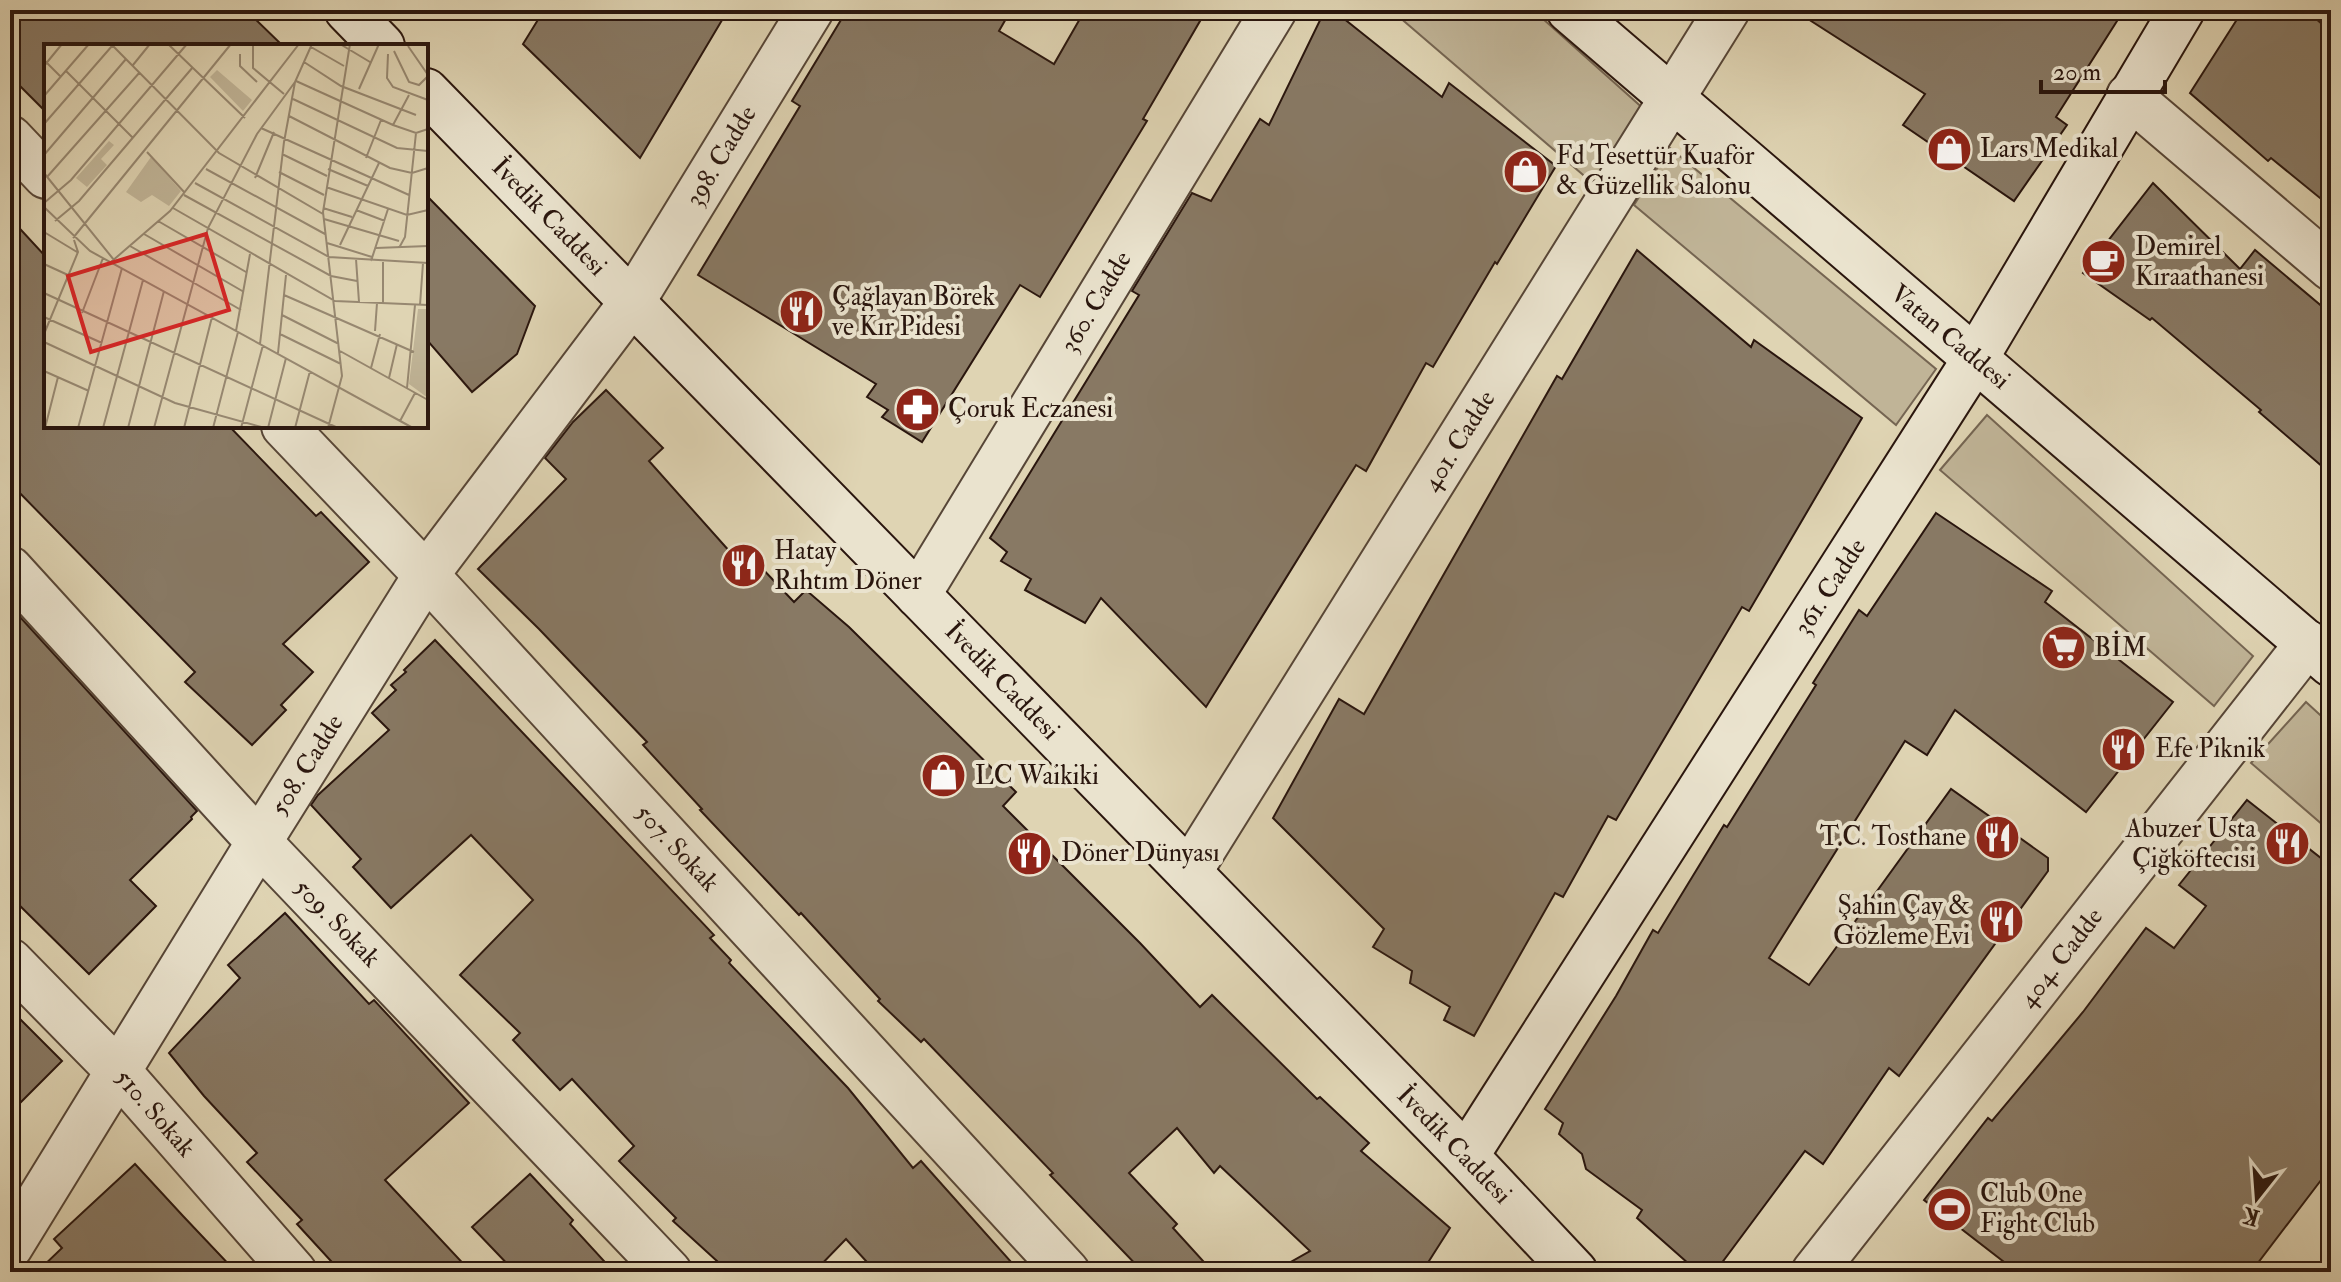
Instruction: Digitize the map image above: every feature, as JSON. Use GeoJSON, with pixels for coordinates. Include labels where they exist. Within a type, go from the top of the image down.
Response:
{"type":"FeatureCollection","features":[{"type":"Feature","properties":{"kind":"street"},"geometry":{"type":"LineString","coordinates":[[347,10],[380,44]]}},
{"type":"Feature","properties":{"kind":"street","name":"398. Cadde"},"geometry":{"type":"LineString","coordinates":[[632,302],[811,10]]}},
{"type":"Feature","properties":{"kind":"street","name":"360. Cadde"},"geometry":{"type":"LineString","coordinates":[[918,595],[1274,10]]}},
{"type":"Feature","properties":{"kind":"street","name":"Vatan Caddesi"},"geometry":{"type":"LineString","coordinates":[[1569,10],[2319,654]]}},
{"type":"Feature","properties":{"kind":"street","name":"401. Cadde"},"geometry":{"type":"LineString","coordinates":[[1189,872],[1727,10]]}},
{"type":"Feature","properties":{"kind":"street","name":"361. Cadde"},"geometry":{"type":"LineString","coordinates":[[1466,1156],[1975,359],[2182,10]]}},
{"type":"Feature","properties":{"kind":"street","name":"İvedik Caddesi"},"geometry":{"type":"LineString","coordinates":[[428,93],[1466,1156],[1575,1272]]}},
{"type":"Feature","properties":{"kind":"street"},"geometry":{"type":"LineString","coordinates":[[2129,96],[2331,268]]}},
{"type":"Feature","properties":{"kind":"street"},"geometry":{"type":"LineString","coordinates":[[10,138],[44,174]]}},
{"type":"Feature","properties":{"kind":"street","name":"508. Cadde"},"geometry":{"type":"LineString","coordinates":[[10,1247],[426,575],[632,302]]}},
{"type":"Feature","properties":{"kind":"street","name":"507. Sokak"},"geometry":{"type":"LineString","coordinates":[[286,428],[426,575],[1067,1272]]}},
{"type":"Feature","properties":{"kind":"street","name":"509. Sokak"},"geometry":{"type":"LineString","coordinates":[[10,569],[259,842],[669,1272]]}},
{"type":"Feature","properties":{"kind":"street","name":"404. Cadde"},"geometry":{"type":"LineString","coordinates":[[1814,1272],[2319,654]]}},
{"type":"Feature","properties":{"kind":"street","name":"510. Sokak"},"geometry":{"type":"LineString","coordinates":[[10,961],[118,1071],[294,1272]]}},
{"type":"Feature","properties":{"kind":"shaded area"},"geometry":{"type":"Polygon","coordinates":[[[1391,10],[1533,10],[1646,111],[1596,186],[1391,10]]]}},
{"type":"Feature","properties":{"kind":"shaded area"},"geometry":{"type":"Polygon","coordinates":[[[1670,148],[1936,369],[1896,425],[1634,205],[1670,148]]]}},
{"type":"Feature","properties":{"kind":"shaded area"},"geometry":{"type":"Polygon","coordinates":[[[1987,415],[2253,656],[2214,706],[1940,470],[1987,415]]]}},
{"type":"Feature","properties":{"kind":"shaded area"},"geometry":{"type":"Polygon","coordinates":[[[2306,702],[2331,725],[2331,832],[2251,763],[2306,702]]]}},
{"type":"Feature","properties":{"kind":"building"},"geometry":{"type":"Polygon","coordinates":[[[10,10],[246,10],[281,44],[44,44],[44,110],[10,76],[10,10]]]}},
{"type":"Feature","properties":{"kind":"building"},"geometry":{"type":"Polygon","coordinates":[[[544,10],[728,10],[640,158],[523,44],[544,10]]]}},
{"type":"Feature","properties":{"kind":"building"},"geometry":{"type":"Polygon","coordinates":[[[847,10],[1011,10],[999,31],[1054,64],[1085,10],[1181,10],[1200,21],[1143,119],[1147,121],[1040,297],[1020,285],[922,442],[882,417],[888,410],[867,397],[876,384],[698,275],[800,106],[792,101],[847,10]]]}},
{"type":"Feature","properties":{"kind":"building"},"geometry":{"type":"Polygon","coordinates":[[[1325,10],[1333,10],[1442,97],[1449,83],[1556,166],[1433,367],[1426,363],[1366,471],[1356,465],[1206,707],[1101,598],[1085,623],[1025,590],[1031,579],[1001,561],[1007,552],[990,538],[1139,295],[1132,291],[1192,193],[1211,201],[1260,119],[1269,125],[1325,10]]]}},
{"type":"Feature","properties":{"kind":"building"},"geometry":{"type":"Polygon","coordinates":[[[1794,10],[2124,10],[2056,117],[2067,125],[2014,201],[1903,125],[1925,94],[1794,10]]]}},
{"type":"Feature","properties":{"kind":"building"},"geometry":{"type":"Polygon","coordinates":[[[2243,10],[2306,10],[2331,32],[2331,207],[2271,158],[2268,161],[2190,93],[2243,10]]]}},
{"type":"Feature","properties":{"kind":"building"},"geometry":{"type":"Polygon","coordinates":[[[2153,183],[2240,269],[2255,250],[2331,314],[2331,474],[2152,318],[2150,320],[2083,273],[2153,183]]]}},
{"type":"Feature","properties":{"kind":"building"},"geometry":{"type":"Polygon","coordinates":[[[428,197],[535,306],[517,354],[472,392],[428,341],[428,197]]]}},
{"type":"Feature","properties":{"kind":"building"},"geometry":{"type":"Polygon","coordinates":[[[10,218],[44,255],[44,428],[231,428],[316,516],[321,512],[369,562],[283,644],[313,672],[281,705],[286,710],[252,745],[185,682],[195,672],[10,483],[10,218]]]}},
{"type":"Feature","properties":{"kind":"building"},"geometry":{"type":"Polygon","coordinates":[[[1637,250],[1751,347],[1754,340],[1862,418],[1749,611],[1742,607],[1616,820],[1608,816],[1563,897],[1555,893],[1474,1036],[1444,1020],[1450,1007],[1410,983],[1412,971],[1373,947],[1384,929],[1273,818],[1339,699],[1364,714],[1557,376],[1562,379],[1637,250]]]}},
{"type":"Feature","properties":{"kind":"building"},"geometry":{"type":"Polygon","coordinates":[[[606,390],[663,448],[649,461],[731,553],[740,545],[794,602],[806,590],[849,627],[1016,792],[1003,806],[1200,1007],[1212,995],[1317,1099],[1320,1097],[1369,1143],[1361,1151],[1450,1228],[1422,1272],[1273,1272],[1310,1251],[1220,1166],[1214,1173],[1177,1128],[1129,1173],[1177,1224],[1173,1228],[1213,1272],[1143,1272],[924,1039],[921,1042],[878,1001],[880,999],[801,913],[799,915],[700,810],[643,745],[647,742],[478,569],[566,479],[545,458],[573,422],[606,390]]]}},
{"type":"Feature","properties":{"kind":"building"},"geometry":{"type":"Polygon","coordinates":[[[1936,513],[2052,591],[2045,602],[2173,702],[2086,812],[1955,710],[1927,755],[1905,741],[1769,958],[1809,985],[1951,789],[2048,858],[2048,871],[1899,1076],[1889,1068],[1823,1164],[1805,1151],[1715,1272],[1698,1272],[1637,1218],[1642,1210],[1586,1169],[1582,1154],[1559,1134],[1563,1123],[1545,1109],[1616,996],[1653,930],[1658,933],[1724,825],[1727,827],[1859,610],[1867,616],[1936,513]]]}},
{"type":"Feature","properties":{"kind":"building"},"geometry":{"type":"Polygon","coordinates":[[[10,606],[197,811],[130,880],[156,906],[89,974],[10,896],[10,606]]]}},
{"type":"Feature","properties":{"kind":"building"},"geometry":{"type":"Polygon","coordinates":[[[435,640],[714,935],[710,938],[731,960],[729,963],[848,1088],[913,1168],[921,1161],[1020,1272],[876,1272],[846,1239],[814,1272],[729,1272],[673,1221],[676,1218],[619,1161],[634,1146],[572,1079],[560,1090],[513,1040],[520,1033],[460,975],[533,900],[471,835],[391,908],[353,867],[361,859],[311,805],[389,730],[372,713],[396,690],[391,685],[435,640]]]}},
{"type":"Feature","properties":{"kind":"building"},"geometry":{"type":"Polygon","coordinates":[[[2247,800],[2331,866],[2331,1167],[2251,1272],[2017,1272],[1924,1200],[1988,1118],[1992,1121],[2083,1012],[2146,928],[2174,948],[2206,906],[2179,885],[2247,800]]]}},
{"type":"Feature","properties":{"kind":"building"},"geometry":{"type":"Polygon","coordinates":[[[285,913],[369,1004],[374,1000],[469,1103],[385,1180],[471,1272],[341,1272],[297,1224],[302,1220],[247,1162],[257,1153],[169,1053],[240,978],[228,965],[285,913]]]}},
{"type":"Feature","properties":{"kind":"building"},"geometry":{"type":"Polygon","coordinates":[[[10,1009],[62,1061],[10,1113],[10,1009]]]}},
{"type":"Feature","properties":{"kind":"building"},"geometry":{"type":"Polygon","coordinates":[[[135,1164],[236,1272],[37,1272],[62,1248],[54,1239],[135,1164]]]}},
{"type":"Feature","properties":{"kind":"building"},"geometry":{"type":"Polygon","coordinates":[[[530,1174],[573,1220],[570,1224],[614,1272],[515,1272],[472,1227],[530,1174]]]}},
{"type":"Feature","properties":{"kind":"place","name":"Lars Medikal"},"geometry":{"type":"Point","coordinates":[1949,149]}},
{"type":"Feature","properties":{"kind":"place","name":"Fd Tesettür Kuaför & Güzellik Salonu"},"geometry":{"type":"Point","coordinates":[1525,171]}},
{"type":"Feature","properties":{"kind":"place","name":"Demirel Kıraathanesi"},"geometry":{"type":"Point","coordinates":[2104,262]}},
{"type":"Feature","properties":{"kind":"place","name":"Çağlayan Börek ve Kır Pidesi"},"geometry":{"type":"Point","coordinates":[801,312]}},
{"type":"Feature","properties":{"kind":"place","name":"Çoruk Eczanesi"},"geometry":{"type":"Point","coordinates":[917,409]}},
{"type":"Feature","properties":{"kind":"place","name":"Hatay Rıhtım Döner"},"geometry":{"type":"Point","coordinates":[743,566]}},
{"type":"Feature","properties":{"kind":"place","name":"BİM"},"geometry":{"type":"Point","coordinates":[2063,648]}},
{"type":"Feature","properties":{"kind":"place","name":"Efe Piknik"},"geometry":{"type":"Point","coordinates":[2124,749]}},
{"type":"Feature","properties":{"kind":"place","name":"LC Waikiki"},"geometry":{"type":"Point","coordinates":[944,776]}},
{"type":"Feature","properties":{"kind":"place","name":"T.C. Tosthane"},"geometry":{"type":"Point","coordinates":[1997,837]}},
{"type":"Feature","properties":{"kind":"place","name":"Abuzer Usta Çiğköftecisi"},"geometry":{"type":"Point","coordinates":[2287,844]}},
{"type":"Feature","properties":{"kind":"place","name":"Döner Dünyası"},"geometry":{"type":"Point","coordinates":[1030,853]}},
{"type":"Feature","properties":{"kind":"place","name":"Şahin Çay & Gözleme Evi"},"geometry":{"type":"Point","coordinates":[2001,921]}},
{"type":"Feature","properties":{"kind":"place","name":"Club One Fight Club"},"geometry":{"type":"Point","coordinates":[1949,1209]}}]}
